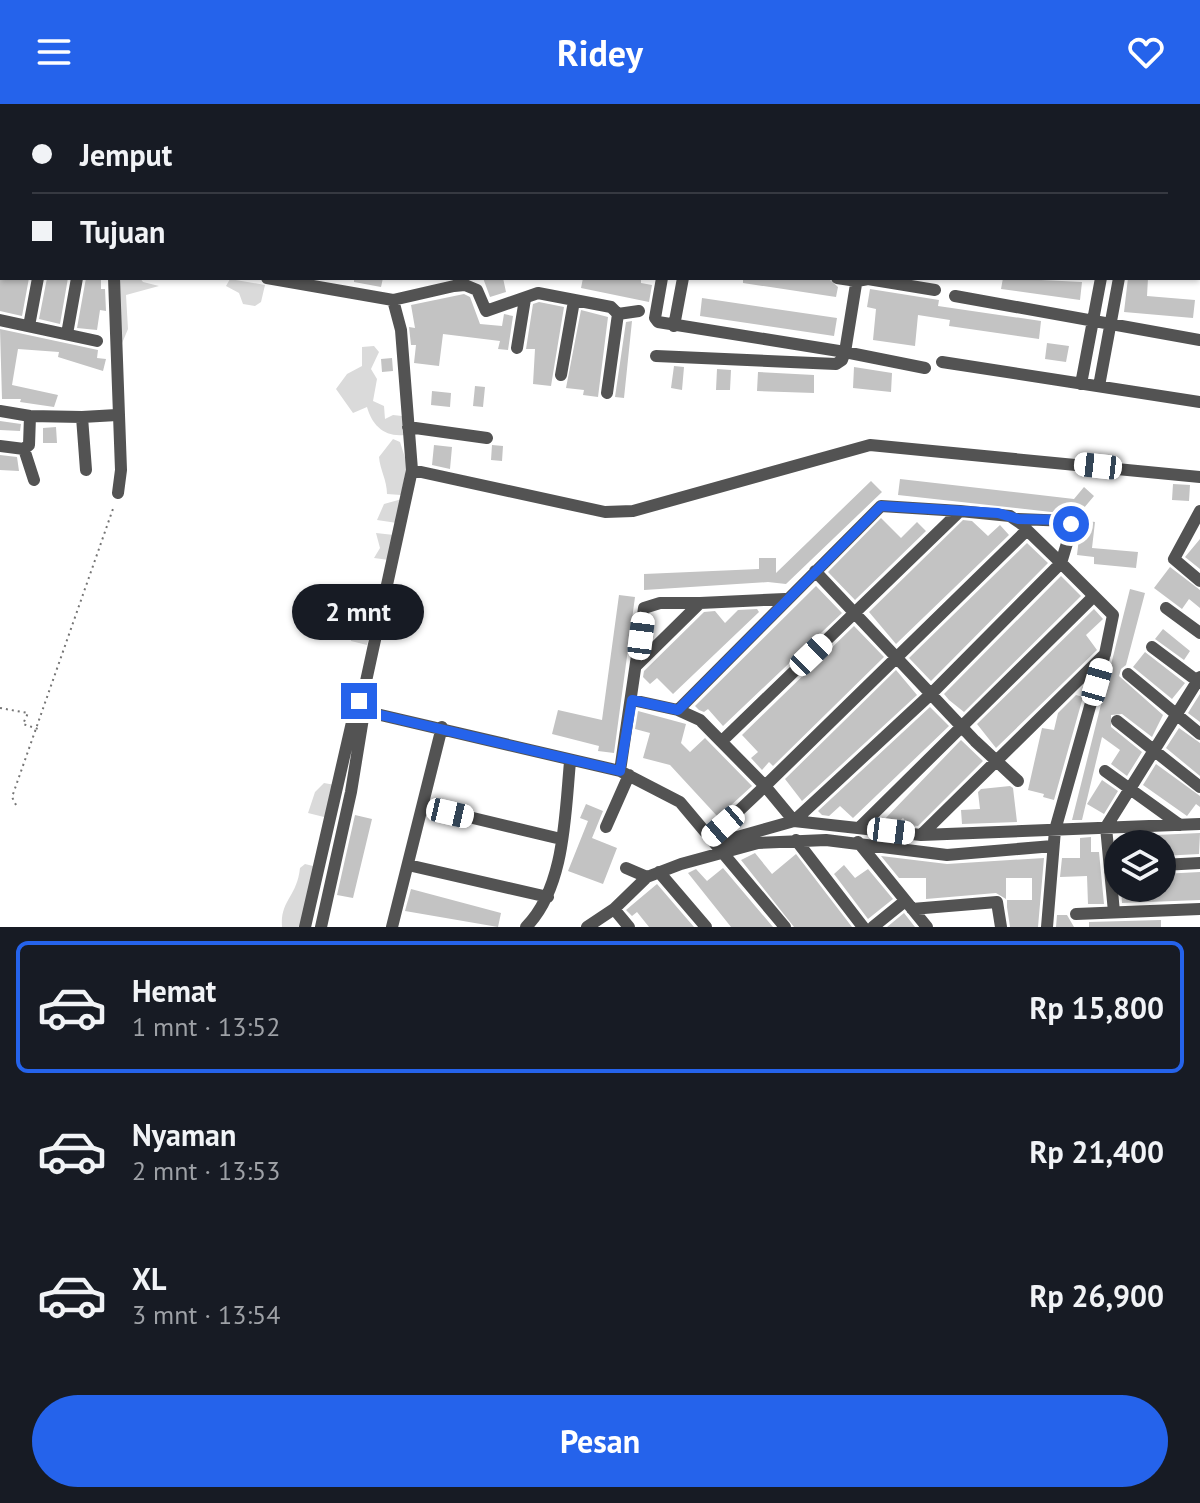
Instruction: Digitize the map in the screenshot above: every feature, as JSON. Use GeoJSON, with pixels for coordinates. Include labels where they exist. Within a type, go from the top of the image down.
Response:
{"type":"FeatureCollection","features":[{"type":"Feature","properties":{"kind":"street"},"geometry":{"type":"LineString","coordinates":[[29,326],[38,280]]}},
{"type":"Feature","properties":{"kind":"street"},"geometry":{"type":"LineString","coordinates":[[67,334],[77,280]]}},
{"type":"Feature","properties":{"kind":"street"},"geometry":{"type":"LineString","coordinates":[[114,280],[121,470],[118,493]]}},
{"type":"Feature","properties":{"kind":"street"},"geometry":{"type":"LineString","coordinates":[[278,280],[393,300],[465,285],[477,290],[486,311],[542,293],[611,307],[618,314]]}},
{"type":"Feature","properties":{"kind":"street"},"geometry":{"type":"LineString","coordinates":[[662,280],[655,320],[674,326],[845,352],[925,368]]}},
{"type":"Feature","properties":{"kind":"street"},"geometry":{"type":"LineString","coordinates":[[674,326],[683,280]]}},
{"type":"Feature","properties":{"kind":"street"},"geometry":{"type":"LineString","coordinates":[[656,356],[836,364],[845,352],[862,280]]}},
{"type":"Feature","properties":{"kind":"street"},"geometry":{"type":"LineString","coordinates":[[869,280],[935,290]]}},
{"type":"Feature","properties":{"kind":"street"},"geometry":{"type":"LineString","coordinates":[[1081,384],[1101,280]]}},
{"type":"Feature","properties":{"kind":"street"},"geometry":{"type":"LineString","coordinates":[[1099,386],[1119,280]]}},
{"type":"Feature","properties":{"kind":"street"},"geometry":{"type":"LineString","coordinates":[[955,296],[1200,340]]}},
{"type":"Feature","properties":{"kind":"street"},"geometry":{"type":"LineString","coordinates":[[517,348],[525,299]]}},
{"type":"Feature","properties":{"kind":"street"},"geometry":{"type":"LineString","coordinates":[[305,927],[360,710],[412,470],[399,316],[393,300]]}},
{"type":"Feature","properties":{"kind":"street"},"geometry":{"type":"LineString","coordinates":[[561,375],[574,301]]}},
{"type":"Feature","properties":{"kind":"street"},"geometry":{"type":"LineString","coordinates":[[618,314],[639,311]]}},
{"type":"Feature","properties":{"kind":"street"},"geometry":{"type":"LineString","coordinates":[[607,393],[618,314]]}},
{"type":"Feature","properties":{"kind":"street"},"geometry":{"type":"LineString","coordinates":[[0,320],[97,341]]}},
{"type":"Feature","properties":{"kind":"street"},"geometry":{"type":"LineString","coordinates":[[747,359],[750,339]]}},
{"type":"Feature","properties":{"kind":"street"},"geometry":{"type":"LineString","coordinates":[[942,362],[1200,402]]}},
{"type":"Feature","properties":{"kind":"street"},"geometry":{"type":"LineString","coordinates":[[0,411],[30,416],[117,415]]}},
{"type":"Feature","properties":{"kind":"street"},"geometry":{"type":"LineString","coordinates":[[0,446],[24,449],[29,445],[30,416]]}},
{"type":"Feature","properties":{"kind":"street"},"geometry":{"type":"LineString","coordinates":[[82,417],[86,470]]}},
{"type":"Feature","properties":{"kind":"street"},"geometry":{"type":"LineString","coordinates":[[408,427],[487,438]]}},
{"type":"Feature","properties":{"kind":"street"},"geometry":{"type":"LineString","coordinates":[[412,470],[605,512],[633,511],[870,445],[1200,477]]}},
{"type":"Feature","properties":{"kind":"street"},"geometry":{"type":"LineString","coordinates":[[24,449],[34,480]]}},
{"type":"Feature","properties":{"kind":"street"},"geometry":{"type":"LineString","coordinates":[[678,710],[785,599],[884,505],[998,513],[1018,519],[1069,521],[1071,530],[1061,563],[932,693],[794,821]]}},
{"type":"Feature","properties":{"kind":"street"},"geometry":{"type":"LineString","coordinates":[[723,740],[960,511]]}},
{"type":"Feature","properties":{"kind":"street"},"geometry":{"type":"LineString","coordinates":[[1200,511],[1196,529],[1174,559],[1200,581]]}},
{"type":"Feature","properties":{"kind":"street"},"geometry":{"type":"LineString","coordinates":[[1018,519],[1115,619],[1055,830],[1047,927]]}},
{"type":"Feature","properties":{"kind":"street"},"geometry":{"type":"LineString","coordinates":[[717,844],[765,786],[1027,530]]}},
{"type":"Feature","properties":{"kind":"street"},"geometry":{"type":"LineString","coordinates":[[815,571],[1018,781]]}},
{"type":"Feature","properties":{"kind":"street"},"geometry":{"type":"LineString","coordinates":[[860,827],[1093,597]]}},
{"type":"Feature","properties":{"kind":"street"},"geometry":{"type":"LineString","coordinates":[[606,827],[624,773],[644,608],[660,603],[785,599]]}},
{"type":"Feature","properties":{"kind":"street"},"geometry":{"type":"LineString","coordinates":[[637,665],[700,603]]}},
{"type":"Feature","properties":{"kind":"street"},"geometry":{"type":"LineString","coordinates":[[1166,608],[1200,633]]}},
{"type":"Feature","properties":{"kind":"street"},"geometry":{"type":"LineString","coordinates":[[1107,830],[1153,750],[1199,680],[1152,647]]}},
{"type":"Feature","properties":{"kind":"street"},"geometry":{"type":"LineString","coordinates":[[921,835],[1105,654]]}},
{"type":"Feature","properties":{"kind":"street"},"geometry":{"type":"LineString","coordinates":[[1128,674],[1200,734]]}},
{"type":"Feature","properties":{"kind":"street"},"geometry":{"type":"LineString","coordinates":[[632,700],[678,710],[700,720],[723,740],[794,821]]}},
{"type":"Feature","properties":{"kind":"street"},"geometry":{"type":"LineString","coordinates":[[360,710],[442,727],[570,762],[624,773],[680,802],[785,927]]}},
{"type":"Feature","properties":{"kind":"street"},"geometry":{"type":"LineString","coordinates":[[321,927],[351,792],[360,710]]}},
{"type":"Feature","properties":{"kind":"street"},"geometry":{"type":"LineString","coordinates":[[1117,721],[1200,787]]}},
{"type":"Feature","properties":{"kind":"street"},"geometry":{"type":"LineString","coordinates":[[393,927],[442,727]]}},
{"type":"Feature","properties":{"kind":"street"},"geometry":{"type":"LineString","coordinates":[[526,927],[548,897],[561,839],[570,762]]}},
{"type":"Feature","properties":{"kind":"street"},"geometry":{"type":"LineString","coordinates":[[1105,771],[1131,786],[1180,825]]}},
{"type":"Feature","properties":{"kind":"street"},"geometry":{"type":"LineString","coordinates":[[423,806],[561,839]]}},
{"type":"Feature","properties":{"kind":"street"},"geometry":{"type":"LineString","coordinates":[[587,927],[614,909],[653,875],[717,844],[794,821],[921,835],[1200,824]]}},
{"type":"Feature","properties":{"kind":"street"},"geometry":{"type":"LineString","coordinates":[[717,844],[796,840],[858,842],[947,855],[1053,846]]}},
{"type":"Feature","properties":{"kind":"street"},"geometry":{"type":"LineString","coordinates":[[796,840],[863,927]]}},
{"type":"Feature","properties":{"kind":"street"},"geometry":{"type":"LineString","coordinates":[[858,842],[927,927]]}},
{"type":"Feature","properties":{"kind":"street"},"geometry":{"type":"LineString","coordinates":[[1176,864],[1200,863]]}},
{"type":"Feature","properties":{"kind":"street"},"geometry":{"type":"LineString","coordinates":[[408,865],[548,897]]}},
{"type":"Feature","properties":{"kind":"street"},"geometry":{"type":"LineString","coordinates":[[626,868],[653,875],[706,927]]}},
{"type":"Feature","properties":{"kind":"street"},"geometry":{"type":"LineString","coordinates":[[873,927],[909,905],[997,902],[1001,927]]}},
{"type":"Feature","properties":{"kind":"street"},"geometry":{"type":"LineString","coordinates":[[1114,902],[1114,912]]}},
{"type":"Feature","properties":{"kind":"street"},"geometry":{"type":"LineString","coordinates":[[614,909],[629,927]]}},
{"type":"Feature","properties":{"kind":"street"},"geometry":{"type":"LineString","coordinates":[[1076,914],[1200,909]]}},
{"type":"Feature","properties":{"kind":"path"},"geometry":{"type":"LineString","coordinates":[[16,805],[12,797],[39,728],[118,493]]}},
{"type":"Feature","properties":{"kind":"path"},"geometry":{"type":"LineString","coordinates":[[0,708],[28,713],[23,724],[39,728]]}},
{"type":"Feature","properties":{"kind":"shaded area"},"geometry":{"type":"Polygon","coordinates":[[[117,280],[142,280],[159,286],[126,295],[128,329],[120,348],[117,280]]]}},
{"type":"Feature","properties":{"kind":"shaded area"},"geometry":{"type":"Polygon","coordinates":[[[229,280],[265,285],[261,302],[255,306],[243,304],[239,293],[226,286],[229,280]]]}},
{"type":"Feature","properties":{"kind":"shaded area"},"geometry":{"type":"Polygon","coordinates":[[[374,346],[379,352],[371,369],[377,379],[373,401],[384,406],[385,419],[393,415],[402,416],[406,425],[404,435],[385,432],[372,419],[367,407],[353,413],[336,389],[347,374],[362,366],[362,347],[374,346]]]}},
{"type":"Feature","properties":{"kind":"shaded area"},"geometry":{"type":"Polygon","coordinates":[[[393,439],[400,442],[407,464],[401,495],[387,494],[379,457],[393,439]]]}},
{"type":"Feature","properties":{"kind":"shaded area"},"geometry":{"type":"Polygon","coordinates":[[[402,499],[397,523],[377,520],[384,504],[402,499]]]}},
{"type":"Feature","properties":{"kind":"shaded area"},"geometry":{"type":"Polygon","coordinates":[[[376,533],[394,535],[389,560],[374,558],[380,548],[376,533]]]}},
{"type":"Feature","properties":{"kind":"shaded area"},"geometry":{"type":"Polygon","coordinates":[[[372,593],[380,595],[367,645],[351,641],[357,615],[372,593]]]}},
{"type":"Feature","properties":{"kind":"shaded area"},"geometry":{"type":"Polygon","coordinates":[[[324,783],[335,785],[328,818],[308,813],[315,792],[324,783]]]}},
{"type":"Feature","properties":{"kind":"shaded area"},"geometry":{"type":"Polygon","coordinates":[[[305,864],[317,867],[303,927],[282,927],[284,910],[296,886],[300,868],[305,864]]]}},
{"type":"Feature","properties":{"kind":"building"},"geometry":{"type":"Polygon","coordinates":[[[0,280],[29,280],[22,316],[0,311],[0,280]]]}},
{"type":"Feature","properties":{"kind":"building"},"geometry":{"type":"Polygon","coordinates":[[[47,280],[68,280],[60,324],[39,319],[47,280]]]}},
{"type":"Feature","properties":{"kind":"building"},"geometry":{"type":"Polygon","coordinates":[[[86,280],[101,280],[101,289],[105,289],[106,311],[100,310],[97,330],[77,328],[86,280]]]}},
{"type":"Feature","properties":{"kind":"building"},"geometry":{"type":"Polygon","coordinates":[[[354,280],[383,280],[381,287],[354,280]]]}},
{"type":"Feature","properties":{"kind":"building"},"geometry":{"type":"Polygon","coordinates":[[[484,280],[503,280],[506,292],[490,297],[484,280]]]}},
{"type":"Feature","properties":{"kind":"building"},"geometry":{"type":"Polygon","coordinates":[[[583,280],[641,280],[641,283],[652,285],[649,302],[581,288],[583,280]]]}},
{"type":"Feature","properties":{"kind":"building"},"geometry":{"type":"Polygon","coordinates":[[[743,280],[830,280],[838,287],[836,297],[743,283],[743,280]]]}},
{"type":"Feature","properties":{"kind":"building"},"geometry":{"type":"Polygon","coordinates":[[[1003,280],[1082,282],[1080,300],[1001,289],[1003,280]]]}},
{"type":"Feature","properties":{"kind":"building"},"geometry":{"type":"Polygon","coordinates":[[[1128,280],[1148,280],[1147,296],[1195,300],[1193,318],[1124,312],[1128,280]]]}},
{"type":"Feature","properties":{"kind":"building"},"geometry":{"type":"Polygon","coordinates":[[[870,289],[939,300],[938,306],[1041,321],[1039,339],[949,326],[950,320],[918,315],[915,346],[873,340],[876,309],[867,307],[870,289]]]}},
{"type":"Feature","properties":{"kind":"building"},"geometry":{"type":"Polygon","coordinates":[[[464,294],[470,297],[480,324],[502,326],[504,314],[513,316],[508,350],[498,349],[500,341],[443,334],[439,366],[414,363],[416,345],[411,345],[409,327],[415,328],[411,305],[464,294]]]}},
{"type":"Feature","properties":{"kind":"building"},"geometry":{"type":"Polygon","coordinates":[[[702,298],[837,318],[834,336],[700,316],[702,298]]]}},
{"type":"Feature","properties":{"kind":"building"},"geometry":{"type":"Polygon","coordinates":[[[539,302],[564,307],[551,386],[533,384],[535,349],[526,349],[533,304],[539,302]]]}},
{"type":"Feature","properties":{"kind":"building"},"geometry":{"type":"Polygon","coordinates":[[[581,310],[608,317],[598,397],[583,395],[584,390],[566,388],[581,310]]]}},
{"type":"Feature","properties":{"kind":"building"},"geometry":{"type":"Polygon","coordinates":[[[632,321],[624,398],[615,397],[626,322],[632,321]]]}},
{"type":"Feature","properties":{"kind":"building"},"geometry":{"type":"Polygon","coordinates":[[[0,329],[98,350],[97,358],[106,359],[103,371],[58,357],[59,352],[18,349],[12,385],[58,395],[54,407],[20,402],[21,399],[2,399],[0,329]]]}},
{"type":"Feature","properties":{"kind":"building"},"geometry":{"type":"Polygon","coordinates":[[[1047,343],[1069,346],[1066,362],[1045,359],[1047,343]]]}},
{"type":"Feature","properties":{"kind":"building"},"geometry":{"type":"Polygon","coordinates":[[[392,358],[393,371],[382,372],[381,359],[392,358]]]}},
{"type":"Feature","properties":{"kind":"building"},"geometry":{"type":"Polygon","coordinates":[[[674,366],[684,367],[682,390],[671,388],[674,366]]]}},
{"type":"Feature","properties":{"kind":"building"},"geometry":{"type":"Polygon","coordinates":[[[854,367],[892,373],[891,392],[853,388],[854,367]]]}},
{"type":"Feature","properties":{"kind":"building"},"geometry":{"type":"Polygon","coordinates":[[[717,369],[731,370],[730,390],[716,390],[717,369]]]}},
{"type":"Feature","properties":{"kind":"building"},"geometry":{"type":"Polygon","coordinates":[[[758,372],[814,375],[814,393],[757,391],[758,372]]]}},
{"type":"Feature","properties":{"kind":"building"},"geometry":{"type":"Polygon","coordinates":[[[475,386],[485,387],[483,407],[473,406],[475,386]]]}},
{"type":"Feature","properties":{"kind":"building"},"geometry":{"type":"Polygon","coordinates":[[[432,391],[451,393],[450,407],[431,405],[432,391]]]}},
{"type":"Feature","properties":{"kind":"building"},"geometry":{"type":"Polygon","coordinates":[[[0,421],[21,424],[20,431],[0,430],[0,421]]]}},
{"type":"Feature","properties":{"kind":"building"},"geometry":{"type":"Polygon","coordinates":[[[56,427],[57,443],[43,443],[43,428],[56,427]]]}},
{"type":"Feature","properties":{"kind":"building"},"geometry":{"type":"Polygon","coordinates":[[[434,445],[452,447],[450,469],[432,465],[434,445]]]}},
{"type":"Feature","properties":{"kind":"building"},"geometry":{"type":"Polygon","coordinates":[[[492,445],[503,446],[502,461],[491,460],[492,445]]]}},
{"type":"Feature","properties":{"kind":"building"},"geometry":{"type":"Polygon","coordinates":[[[0,455],[17,457],[19,471],[0,470],[0,455]]]}},
{"type":"Feature","properties":{"kind":"building"},"geometry":{"type":"Polygon","coordinates":[[[900,479],[1074,499],[1084,487],[1094,496],[1078,515],[898,495],[900,479]]]}},
{"type":"Feature","properties":{"kind":"building"},"geometry":{"type":"Polygon","coordinates":[[[871,481],[882,492],[786,584],[768,582],[644,590],[644,574],[759,569],[759,558],[776,558],[776,573],[871,481]]]}},
{"type":"Feature","properties":{"kind":"building"},"geometry":{"type":"Polygon","coordinates":[[[1173,484],[1190,485],[1189,501],[1172,500],[1173,484]]]}},
{"type":"Feature","properties":{"kind":"building"},"geometry":{"type":"Polygon","coordinates":[[[881,518],[901,538],[917,522],[926,531],[855,600],[828,572],[881,518]]]}},
{"type":"Feature","properties":{"kind":"building"},"geometry":{"type":"Polygon","coordinates":[[[963,520],[972,521],[988,536],[1000,525],[1009,535],[896,644],[869,612],[963,520]]]}},
{"type":"Feature","properties":{"kind":"building"},"geometry":{"type":"Polygon","coordinates":[[[1081,520],[1095,522],[1092,548],[1138,552],[1136,568],[1094,564],[1094,557],[1077,555],[1081,520]]]}},
{"type":"Feature","properties":{"kind":"building"},"geometry":{"type":"Polygon","coordinates":[[[1200,539],[1200,569],[1185,557],[1200,539]]]}},
{"type":"Feature","properties":{"kind":"building"},"geometry":{"type":"Polygon","coordinates":[[[1027,543],[1048,563],[931,681],[909,658],[1027,543]]]}},
{"type":"Feature","properties":{"kind":"building"},"geometry":{"type":"Polygon","coordinates":[[[1170,567],[1200,590],[1200,608],[1189,599],[1182,609],[1154,588],[1170,567]]]}},
{"type":"Feature","properties":{"kind":"building"},"geometry":{"type":"Polygon","coordinates":[[[1061,576],[1081,596],[964,712],[949,700],[944,694],[1061,576]]]}},
{"type":"Feature","properties":{"kind":"building"},"geometry":{"type":"Polygon","coordinates":[[[816,586],[842,613],[723,726],[708,709],[704,712],[699,710],[695,706],[816,586]]]}},
{"type":"Feature","properties":{"kind":"building"},"geometry":{"type":"Polygon","coordinates":[[[1130,589],[1145,593],[1126,665],[1119,676],[1163,715],[1152,737],[1122,714],[1111,715],[1111,727],[1142,752],[1127,776],[1111,764],[1120,750],[1102,737],[1082,820],[1072,820],[1130,589]]]}},
{"type":"Feature","properties":{"kind":"building"},"geometry":{"type":"Polygon","coordinates":[[[619,595],[635,597],[614,753],[598,751],[599,746],[552,734],[558,710],[602,720],[619,595]]]}},
{"type":"Feature","properties":{"kind":"building"},"geometry":{"type":"Polygon","coordinates":[[[757,609],[759,612],[673,694],[657,678],[650,684],[643,677],[644,671],[704,612],[715,611],[725,623],[738,610],[757,609]]]}},
{"type":"Feature","properties":{"kind":"building"},"geometry":{"type":"Polygon","coordinates":[[[1094,609],[1103,619],[1086,635],[1097,650],[996,748],[977,724],[1094,609]]]}},
{"type":"Feature","properties":{"kind":"building"},"geometry":{"type":"Polygon","coordinates":[[[854,626],[884,657],[773,766],[769,762],[762,770],[751,758],[758,752],[742,735],[854,626]]]}},
{"type":"Feature","properties":{"kind":"building"},"geometry":{"type":"Polygon","coordinates":[[[1163,629],[1190,651],[1184,660],[1155,639],[1163,629]]]}},
{"type":"Feature","properties":{"kind":"building"},"geometry":{"type":"Polygon","coordinates":[[[1145,652],[1185,683],[1172,699],[1133,667],[1145,652]]]}},
{"type":"Feature","properties":{"kind":"building"},"geometry":{"type":"Polygon","coordinates":[[[896,670],[917,695],[802,801],[785,779],[896,670]]]}},
{"type":"Feature","properties":{"kind":"building"},"geometry":{"type":"Polygon","coordinates":[[[1200,694],[1200,722],[1188,713],[1200,694]]]}},
{"type":"Feature","properties":{"kind":"building"},"geometry":{"type":"Polygon","coordinates":[[[1076,695],[1083,697],[1054,800],[1028,790],[1042,728],[1054,730],[1058,713],[1076,695]]]}},
{"type":"Feature","properties":{"kind":"building"},"geometry":{"type":"Polygon","coordinates":[[[930,707],[949,726],[853,818],[840,806],[829,816],[818,811],[930,707]]]}},
{"type":"Feature","properties":{"kind":"building"},"geometry":{"type":"Polygon","coordinates":[[[638,711],[686,724],[681,743],[690,752],[705,738],[752,786],[718,817],[670,765],[643,758],[650,733],[635,729],[638,711]]]}},
{"type":"Feature","properties":{"kind":"building"},"geometry":{"type":"Polygon","coordinates":[[[1179,728],[1200,743],[1200,776],[1166,748],[1179,728]]]}},
{"type":"Feature","properties":{"kind":"building"},"geometry":{"type":"Polygon","coordinates":[[[961,740],[983,761],[918,826],[909,825],[903,818],[897,823],[882,822],[961,740]]]}},
{"type":"Feature","properties":{"kind":"building"},"geometry":{"type":"Polygon","coordinates":[[[1156,764],[1200,796],[1200,807],[1196,804],[1187,816],[1143,785],[1156,764]]]}},
{"type":"Feature","properties":{"kind":"building"},"geometry":{"type":"Polygon","coordinates":[[[1102,780],[1118,791],[1104,814],[1087,804],[1102,780]]]}},
{"type":"Feature","properties":{"kind":"building"},"geometry":{"type":"Polygon","coordinates":[[[1013,788],[1017,822],[962,824],[961,810],[980,809],[978,792],[981,789],[1013,788]]]}},
{"type":"Feature","properties":{"kind":"building"},"geometry":{"type":"Polygon","coordinates":[[[586,804],[603,811],[592,838],[617,848],[603,884],[568,871],[588,821],[580,818],[586,804]]]}},
{"type":"Feature","properties":{"kind":"building"},"geometry":{"type":"Polygon","coordinates":[[[355,815],[372,819],[353,898],[337,895],[355,815]]]}},
{"type":"Feature","properties":{"kind":"building"},"geometry":{"type":"Polygon","coordinates":[[[1200,833],[1199,854],[1176,855],[1176,834],[1200,833]]]}},
{"type":"Feature","properties":{"kind":"building"},"geometry":{"type":"Polygon","coordinates":[[[1091,837],[1091,852],[1099,852],[1104,904],[1088,904],[1087,876],[1060,877],[1062,858],[1080,858],[1080,838],[1091,837]]]}},
{"type":"Feature","properties":{"kind":"building"},"geometry":{"type":"Polygon","coordinates":[[[755,853],[772,874],[796,854],[852,927],[794,927],[741,860],[755,853]]]}},
{"type":"Feature","properties":{"kind":"building"},"geometry":{"type":"Polygon","coordinates":[[[881,856],[947,864],[1044,858],[1038,927],[1010,927],[1007,907],[1007,900],[1032,900],[1032,878],[1006,878],[1006,899],[996,893],[926,899],[926,878],[899,878],[881,856]]]}},
{"type":"Feature","properties":{"kind":"building"},"geometry":{"type":"Polygon","coordinates":[[[844,865],[855,878],[868,869],[893,899],[868,919],[834,874],[844,865]]]}},
{"type":"Feature","properties":{"kind":"building"},"geometry":{"type":"Polygon","coordinates":[[[723,868],[773,927],[731,927],[688,873],[696,869],[707,881],[723,868]]]}},
{"type":"Feature","properties":{"kind":"building"},"geometry":{"type":"Polygon","coordinates":[[[1200,872],[1200,900],[1176,901],[1176,873],[1200,872]]]}},
{"type":"Feature","properties":{"kind":"building"},"geometry":{"type":"Polygon","coordinates":[[[657,884],[694,927],[649,927],[637,912],[632,916],[626,910],[657,884]]]}},
{"type":"Feature","properties":{"kind":"building"},"geometry":{"type":"Polygon","coordinates":[[[411,889],[501,913],[498,927],[405,911],[411,889]]]}},
{"type":"Feature","properties":{"kind":"building"},"geometry":{"type":"Polygon","coordinates":[[[904,913],[915,927],[887,927],[904,913]]]}},
{"type":"Feature","properties":{"kind":"building"},"geometry":{"type":"Polygon","coordinates":[[[1057,915],[1067,915],[1074,927],[1056,927],[1057,915]]]}},
{"type":"Feature","properties":{"kind":"building"},"geometry":{"type":"Polygon","coordinates":[[[1161,920],[1161,927],[1089,927],[1089,922],[1161,920]]]}},
{"type":"Feature","properties":{"kind":"route"},"geometry":{"type":"LineString","coordinates":[[359,701],[355,709],[442,727],[570,762],[620,771],[632,700],[678,710],[785,599],[881,506],[998,513],[1018,519],[1065,520],[1071,524]]}}]}
